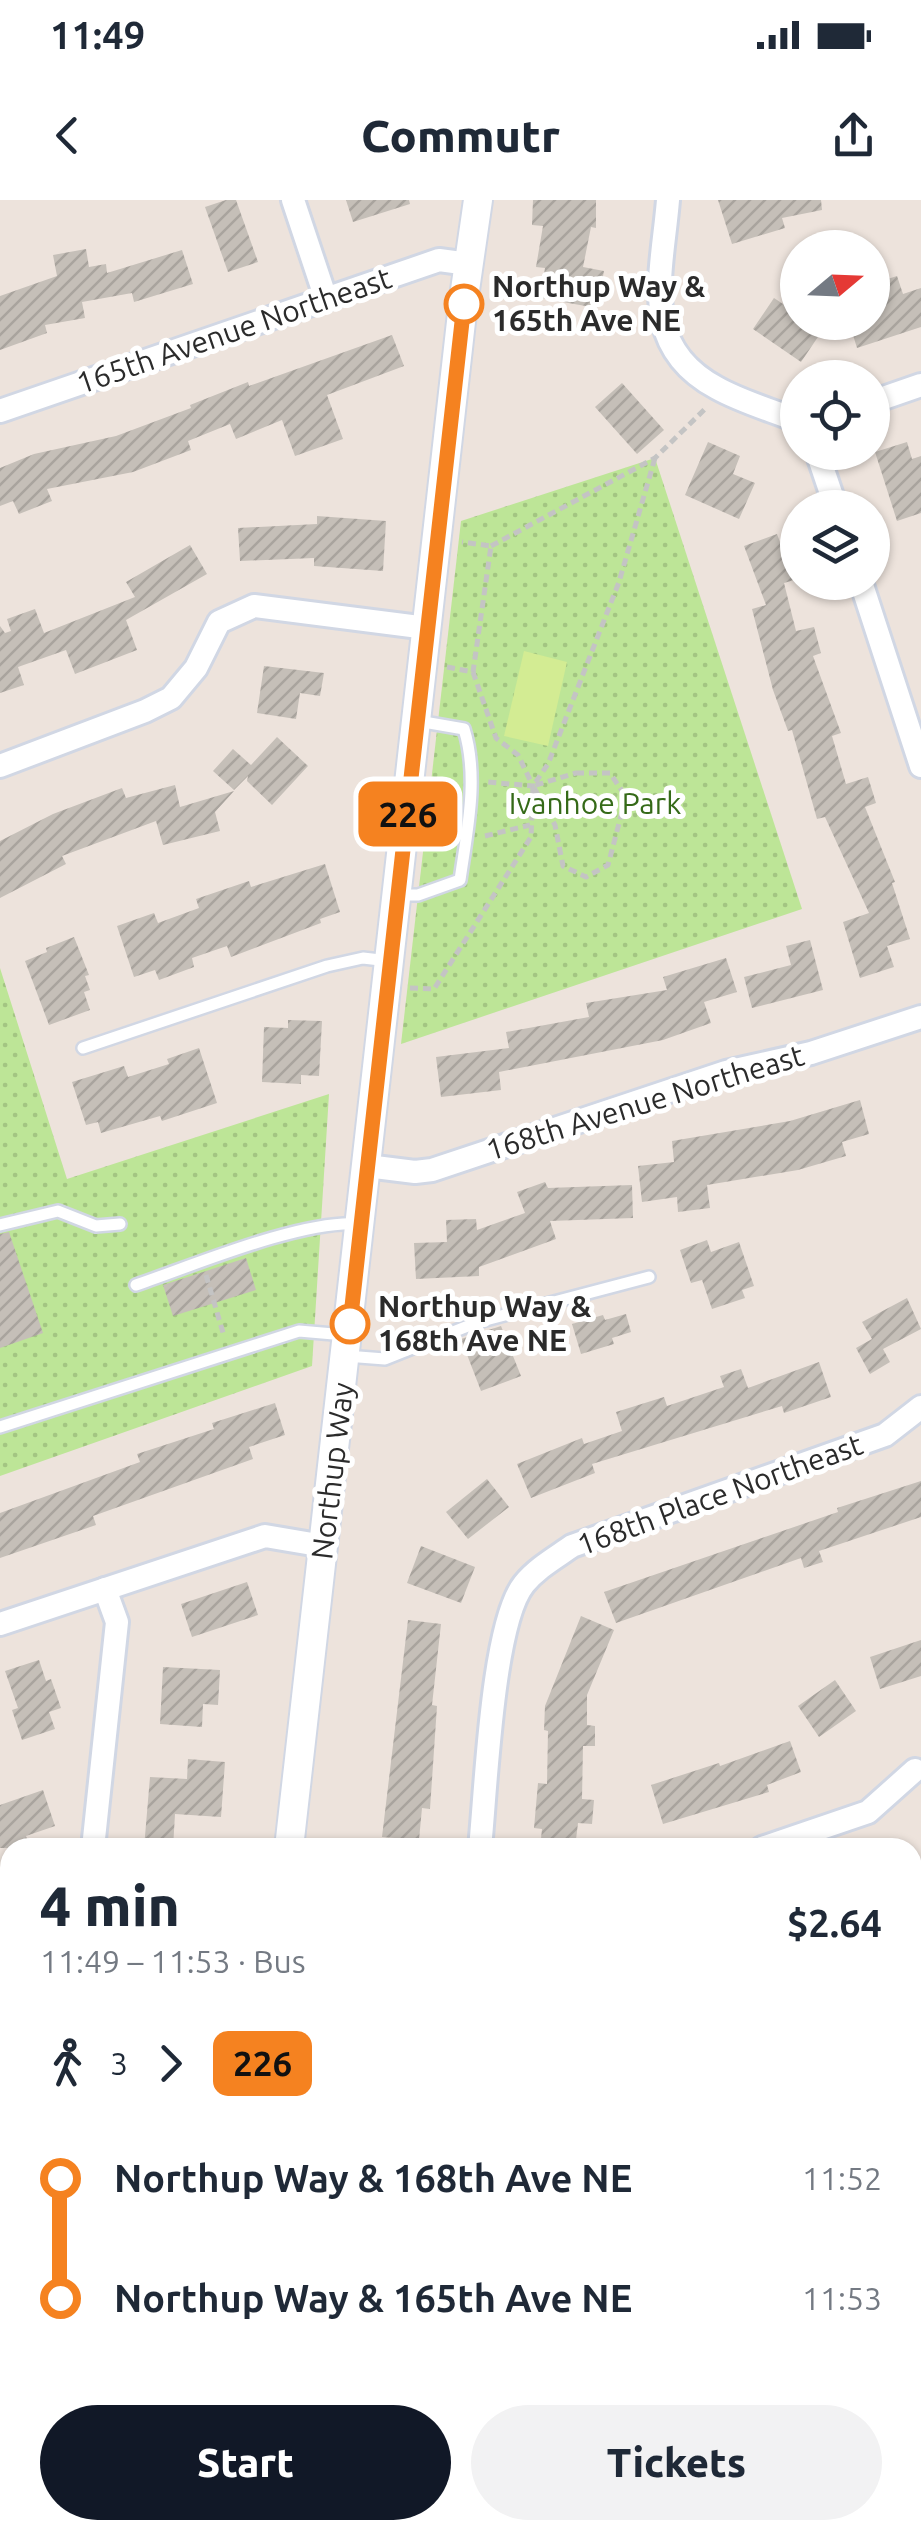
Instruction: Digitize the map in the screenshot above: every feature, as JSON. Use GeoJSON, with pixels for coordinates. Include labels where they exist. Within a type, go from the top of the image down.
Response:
{"type":"FeatureCollection","features":[{"type":"Feature","properties":{"kind":"street"},"geometry":{"type":"LineString","coordinates":[[293,200],[326,299]]}},
{"type":"Feature","properties":{"kind":"street","name":"Northup Way"},"geometry":{"type":"LineString","coordinates":[[290,1838],[478,200]]}},
{"type":"Feature","properties":{"kind":"street"},"geometry":{"type":"LineString","coordinates":[[668,200],[659,304],[664,334],[686,366],[717,388],[780,414]]}},
{"type":"Feature","properties":{"kind":"street","name":"165th Avenue Northeast"},"geometry":{"type":"LineString","coordinates":[[0,411],[439,260],[469,264]]}},
{"type":"Feature","properties":{"kind":"street"},"geometry":{"type":"LineString","coordinates":[[890,396],[921,385]]}},
{"type":"Feature","properties":{"kind":"street"},"geometry":{"type":"LineString","coordinates":[[869,600],[912,704],[921,766]]}},
{"type":"Feature","properties":{"kind":"street"},"geometry":{"type":"LineString","coordinates":[[0,766],[145,712],[171,698],[196,668],[219,622],[254,606],[428,628]]}},
{"type":"Feature","properties":{"kind":"street","name":"168th Avenue Northeast"},"geometry":{"type":"LineString","coordinates":[[367,1166],[415,1172],[432,1170],[726,1072],[811,1053],[921,1017]]}},
{"type":"Feature","properties":{"kind":"street","name":"168th Place Northeast"},"geometry":{"type":"LineString","coordinates":[[481,1838],[504,1632],[522,1587],[539,1569],[572,1546],[850,1450],[885,1435],[921,1407]]}},
{"type":"Feature","properties":{"kind":"street"},"geometry":{"type":"LineString","coordinates":[[0,1624],[265,1536],[324,1546]]}},
{"type":"Feature","properties":{"kind":"street"},"geometry":{"type":"LineString","coordinates":[[94,1838],[118,1622],[105,1589]]}},
{"type":"Feature","properties":{"kind":"street"},"geometry":{"type":"LineString","coordinates":[[791,1838],[868,1812],[916,1770]]}},
{"type":"Feature","properties":{"kind":"lane"},"geometry":{"type":"LineString","coordinates":[[399,895],[418,895],[460,880],[465,841],[473,757],[464,729],[418,721]]}},
{"type":"Feature","properties":{"kind":"lane"},"geometry":{"type":"LineString","coordinates":[[83,1048],[328,966],[363,958],[390,962]]}},
{"type":"Feature","properties":{"kind":"lane"},"geometry":{"type":"LineString","coordinates":[[0,1225],[58,1212],[96,1226],[120,1224]]}},
{"type":"Feature","properties":{"kind":"lane"},"geometry":{"type":"LineString","coordinates":[[136,1285],[338,1222],[359,1224]]}},
{"type":"Feature","properties":{"kind":"lane"},"geometry":{"type":"LineString","coordinates":[[0,1427],[299,1331],[385,1359],[478,1322],[649,1277]]}},
{"type":"Feature","properties":{"kind":"path"},"geometry":{"type":"LineString","coordinates":[[459,542],[492,546],[655,458],[709,405],[717,388]]}},
{"type":"Feature","properties":{"kind":"path"},"geometry":{"type":"LineString","coordinates":[[408,988],[434,989],[531,838],[533,786],[548,764],[619,582],[655,458]]}},
{"type":"Feature","properties":{"kind":"path"},"geometry":{"type":"LineString","coordinates":[[471,780],[533,786],[576,773],[610,773],[626,797],[608,865],[586,877],[563,866],[555,825],[533,786],[518,755],[496,738],[473,672],[492,546]]}},
{"type":"Feature","properties":{"kind":"path"},"geometry":{"type":"LineString","coordinates":[[444,666],[473,672]]}},
{"type":"Feature","properties":{"kind":"path"},"geometry":{"type":"LineString","coordinates":[[465,841],[530,824]]}},
{"type":"Feature","properties":{"kind":"path"},"geometry":{"type":"LineString","coordinates":[[202,1263],[229,1351]]}},
{"type":"Feature","properties":{"kind":"green space","name":"Ivanhoe Park"},"geometry":{"type":"Polygon","coordinates":[[[655,458],[802,909],[401,1044],[461,521],[655,458]]]}},
{"type":"Feature","properties":{"kind":"green space"},"geometry":{"type":"Polygon","coordinates":[[[524,651],[567,662],[548,746],[504,736],[524,651]]]}},
{"type":"Feature","properties":{"kind":"green space"},"geometry":{"type":"Polygon","coordinates":[[[0,968],[67,1179],[329,1094],[312,1366],[0,1476],[0,968]]]}},
{"type":"Feature","properties":{"kind":"building"},"geometry":{"type":"Polygon","coordinates":[[[236,200],[258,262],[228,272],[205,207],[236,200]]]}},
{"type":"Feature","properties":{"kind":"building"},"geometry":{"type":"Polygon","coordinates":[[[346,200],[409,200],[410,204],[353,222],[346,200]]]}},
{"type":"Feature","properties":{"kind":"building"},"geometry":{"type":"Polygon","coordinates":[[[533,200],[596,200],[596,228],[591,227],[583,267],[604,271],[597,308],[540,298],[545,268],[536,267],[543,226],[532,225],[533,200]]]}},
{"type":"Feature","properties":{"kind":"building"},"geometry":{"type":"Polygon","coordinates":[[[718,200],[821,200],[822,210],[782,218],[785,228],[732,244],[718,200]]]}},
{"type":"Feature","properties":{"kind":"building"},"geometry":{"type":"Polygon","coordinates":[[[86,249],[89,267],[106,264],[107,273],[182,250],[193,284],[134,302],[132,293],[82,302],[85,318],[45,325],[47,333],[0,350],[0,296],[57,276],[53,255],[86,249]]]}},
{"type":"Feature","properties":{"kind":"building"},"geometry":{"type":"Polygon","coordinates":[[[897,276],[903,294],[921,288],[921,327],[890,337],[890,278],[897,276]]]}},
{"type":"Feature","properties":{"kind":"building"},"geometry":{"type":"Polygon","coordinates":[[[774,298],[780,302],[780,340],[816,340],[802,360],[798,360],[753,329],[774,298]]]}},
{"type":"Feature","properties":{"kind":"building"},"geometry":{"type":"Polygon","coordinates":[[[392,335],[404,366],[327,395],[343,439],[295,456],[282,420],[236,439],[230,424],[188,441],[191,450],[133,472],[47,489],[52,501],[19,514],[13,501],[0,506],[0,468],[34,454],[116,436],[248,382],[249,386],[392,335]]]}},
{"type":"Feature","properties":{"kind":"building"},"geometry":{"type":"Polygon","coordinates":[[[855,340],[881,340],[857,348],[855,340]]]}},
{"type":"Feature","properties":{"kind":"building"},"geometry":{"type":"Polygon","coordinates":[[[622,383],[664,430],[637,454],[595,407],[622,383]]]}},
{"type":"Feature","properties":{"kind":"building"},"geometry":{"type":"Polygon","coordinates":[[[708,442],[740,456],[733,474],[755,483],[739,519],[685,495],[708,442]]]}},
{"type":"Feature","properties":{"kind":"building"},"geometry":{"type":"Polygon","coordinates":[[[907,442],[912,459],[921,456],[921,513],[897,521],[881,470],[890,470],[890,447],[907,442]]]}},
{"type":"Feature","properties":{"kind":"building"},"geometry":{"type":"Polygon","coordinates":[[[317,516],[386,521],[383,571],[314,566],[314,558],[240,561],[238,528],[317,524],[317,516]]]}},
{"type":"Feature","properties":{"kind":"building"},"geometry":{"type":"Polygon","coordinates":[[[777,534],[780,600],[788,600],[796,631],[814,627],[821,653],[813,656],[841,733],[832,736],[846,784],[868,777],[876,803],[865,807],[895,882],[892,883],[910,939],[887,946],[894,967],[860,978],[843,922],[869,913],[825,817],[817,819],[792,730],[788,731],[773,690],[752,609],[766,605],[744,546],[777,534]]]}},
{"type":"Feature","properties":{"kind":"building"},"geometry":{"type":"Polygon","coordinates":[[[190,545],[207,574],[126,620],[137,650],[75,674],[66,650],[18,667],[24,685],[0,693],[0,626],[5,633],[11,631],[7,619],[35,609],[44,633],[135,597],[126,582],[190,545]]]}},
{"type":"Feature","properties":{"kind":"building"},"geometry":{"type":"Polygon","coordinates":[[[264,666],[324,673],[320,696],[300,693],[296,719],[257,713],[264,666]]]}},
{"type":"Feature","properties":{"kind":"building"},"geometry":{"type":"Polygon","coordinates":[[[277,737],[308,766],[272,805],[247,781],[248,776],[234,790],[213,771],[233,749],[251,765],[277,737]]]}},
{"type":"Feature","properties":{"kind":"building"},"geometry":{"type":"Polygon","coordinates":[[[175,785],[180,807],[234,791],[215,812],[220,831],[163,845],[156,821],[62,856],[66,864],[0,898],[0,841],[53,814],[122,788],[126,798],[175,785]]]}},
{"type":"Feature","properties":{"kind":"building"},"geometry":{"type":"Polygon","coordinates":[[[325,864],[340,912],[231,957],[227,946],[192,958],[194,967],[159,980],[155,970],[134,977],[117,926],[154,913],[158,923],[199,908],[196,899],[249,881],[251,887],[325,864]]]}},
{"type":"Feature","properties":{"kind":"building"},"geometry":{"type":"Polygon","coordinates":[[[74,937],[89,975],[85,976],[90,990],[84,992],[90,1010],[49,1025],[25,961],[74,937]]]}},
{"type":"Feature","properties":{"kind":"building"},"geometry":{"type":"Polygon","coordinates":[[[810,940],[823,990],[752,1008],[744,977],[791,965],[786,946],[810,940]]]}},
{"type":"Feature","properties":{"kind":"building"},"geometry":{"type":"Polygon","coordinates":[[[726,958],[737,992],[704,1002],[711,1023],[663,1040],[499,1072],[501,1090],[441,1097],[436,1057],[509,1048],[506,1032],[589,1017],[586,1003],[667,990],[663,977],[726,958]]]}},
{"type":"Feature","properties":{"kind":"building"},"geometry":{"type":"Polygon","coordinates":[[[288,1020],[322,1021],[319,1076],[301,1075],[301,1084],[262,1082],[264,1027],[288,1028],[288,1020]]]}},
{"type":"Feature","properties":{"kind":"building"},"geometry":{"type":"Polygon","coordinates":[[[199,1048],[217,1103],[162,1121],[160,1116],[101,1133],[98,1122],[86,1125],[72,1082],[124,1066],[128,1077],[169,1064],[167,1059],[199,1048]]]}},
{"type":"Feature","properties":{"kind":"building"},"geometry":{"type":"Polygon","coordinates":[[[860,1100],[869,1134],[842,1142],[846,1156],[798,1170],[707,1185],[710,1208],[678,1212],[677,1197],[642,1202],[638,1166],[674,1162],[672,1141],[790,1121],[860,1100]]]}},
{"type":"Feature","properties":{"kind":"building"},"geometry":{"type":"Polygon","coordinates":[[[545,1182],[548,1188],[632,1185],[633,1218],[550,1221],[556,1239],[479,1267],[479,1276],[416,1279],[414,1243],[447,1242],[446,1220],[476,1219],[477,1230],[525,1213],[517,1192],[545,1182]]]}},
{"type":"Feature","properties":{"kind":"building"},"geometry":{"type":"Polygon","coordinates":[[[9,1232],[43,1333],[0,1348],[0,1234],[9,1232]]]}},
{"type":"Feature","properties":{"kind":"building"},"geometry":{"type":"Polygon","coordinates":[[[707,1240],[711,1252],[739,1242],[754,1286],[742,1290],[745,1298],[712,1309],[702,1280],[691,1283],[680,1250],[707,1240]]]}},
{"type":"Feature","properties":{"kind":"building"},"geometry":{"type":"Polygon","coordinates":[[[246,1258],[256,1290],[173,1316],[163,1285],[246,1258]]]}},
{"type":"Feature","properties":{"kind":"building"},"geometry":{"type":"Polygon","coordinates":[[[907,1298],[921,1329],[883,1349],[890,1362],[870,1374],[856,1348],[872,1339],[862,1322],[907,1298]]]}},
{"type":"Feature","properties":{"kind":"building"},"geometry":{"type":"Polygon","coordinates":[[[626,1314],[631,1332],[612,1338],[614,1344],[581,1354],[572,1324],[603,1315],[605,1320],[626,1314]]]}},
{"type":"Feature","properties":{"kind":"building"},"geometry":{"type":"Polygon","coordinates":[[[501,1326],[521,1376],[481,1391],[461,1339],[501,1326]]]}},
{"type":"Feature","properties":{"kind":"building"},"geometry":{"type":"Polygon","coordinates":[[[819,1362],[831,1397],[784,1413],[782,1406],[592,1464],[595,1473],[531,1498],[517,1464],[582,1438],[584,1444],[622,1431],[616,1412],[664,1397],[667,1406],[724,1387],[720,1376],[741,1369],[748,1388],[819,1362]]]}},
{"type":"Feature","properties":{"kind":"building"},"geometry":{"type":"Polygon","coordinates":[[[275,1403],[285,1435],[249,1447],[253,1459],[93,1516],[96,1525],[0,1558],[0,1513],[140,1462],[137,1454],[214,1429],[212,1423],[275,1403]]]}},
{"type":"Feature","properties":{"kind":"building"},"geometry":{"type":"Polygon","coordinates":[[[487,1479],[509,1507],[468,1539],[446,1512],[487,1479]]]}},
{"type":"Feature","properties":{"kind":"building"},"geometry":{"type":"Polygon","coordinates":[[[921,1481],[921,1517],[819,1551],[823,1562],[804,1568],[801,1558],[616,1623],[604,1592],[921,1481]]]}},
{"type":"Feature","properties":{"kind":"building"},"geometry":{"type":"Polygon","coordinates":[[[421,1546],[475,1567],[461,1603],[407,1583],[421,1546]]]}},
{"type":"Feature","properties":{"kind":"building"},"geometry":{"type":"Polygon","coordinates":[[[247,1582],[258,1615],[192,1637],[181,1604],[247,1582]]]}},
{"type":"Feature","properties":{"kind":"building"},"geometry":{"type":"Polygon","coordinates":[[[581,1616],[614,1630],[587,1695],[587,1725],[595,1726],[595,1746],[583,1746],[582,1799],[594,1800],[592,1824],[578,1823],[576,1838],[541,1838],[542,1829],[534,1828],[538,1783],[547,1784],[545,1706],[581,1616]]]}},
{"type":"Feature","properties":{"kind":"building"},"geometry":{"type":"Polygon","coordinates":[[[408,1620],[441,1624],[432,1705],[437,1706],[430,1809],[422,1808],[419,1838],[382,1837],[408,1620]]]}},
{"type":"Feature","properties":{"kind":"building"},"geometry":{"type":"Polygon","coordinates":[[[921,1640],[921,1676],[880,1689],[870,1657],[921,1640]]]}},
{"type":"Feature","properties":{"kind":"building"},"geometry":{"type":"Polygon","coordinates":[[[39,1660],[61,1708],[49,1712],[55,1729],[22,1740],[12,1710],[18,1708],[5,1671],[39,1660]]]}},
{"type":"Feature","properties":{"kind":"building"},"geometry":{"type":"Polygon","coordinates":[[[163,1667],[220,1670],[218,1705],[203,1704],[202,1727],[160,1724],[163,1667]]]}},
{"type":"Feature","properties":{"kind":"building"},"geometry":{"type":"Polygon","coordinates":[[[835,1680],[856,1711],[819,1737],[798,1706],[835,1680]]]}},
{"type":"Feature","properties":{"kind":"building"},"geometry":{"type":"Polygon","coordinates":[[[790,1741],[801,1772],[767,1785],[769,1792],[663,1824],[651,1785],[790,1741]]]}},
{"type":"Feature","properties":{"kind":"building"},"geometry":{"type":"Polygon","coordinates":[[[188,1759],[225,1762],[221,1817],[175,1814],[174,1838],[145,1838],[150,1777],[187,1779],[188,1759]]]}},
{"type":"Feature","properties":{"kind":"building"},"geometry":{"type":"Polygon","coordinates":[[[43,1790],[55,1826],[27,1838],[0,1838],[0,1805],[43,1790]]]}},
{"type":"Feature","properties":{"kind":"bus line","name":"226"},"geometry":{"type":"LineString","coordinates":[[350,1324],[464,304]]}},
{"type":"Feature","properties":{"kind":"place","name":"Northup Way & 165th Ave NE"},"geometry":{"type":"Point","coordinates":[464,304]}},
{"type":"Feature","properties":{"kind":"place","name":"Northup Way & 168th Ave NE"},"geometry":{"type":"Point","coordinates":[350,1324]}}]}
